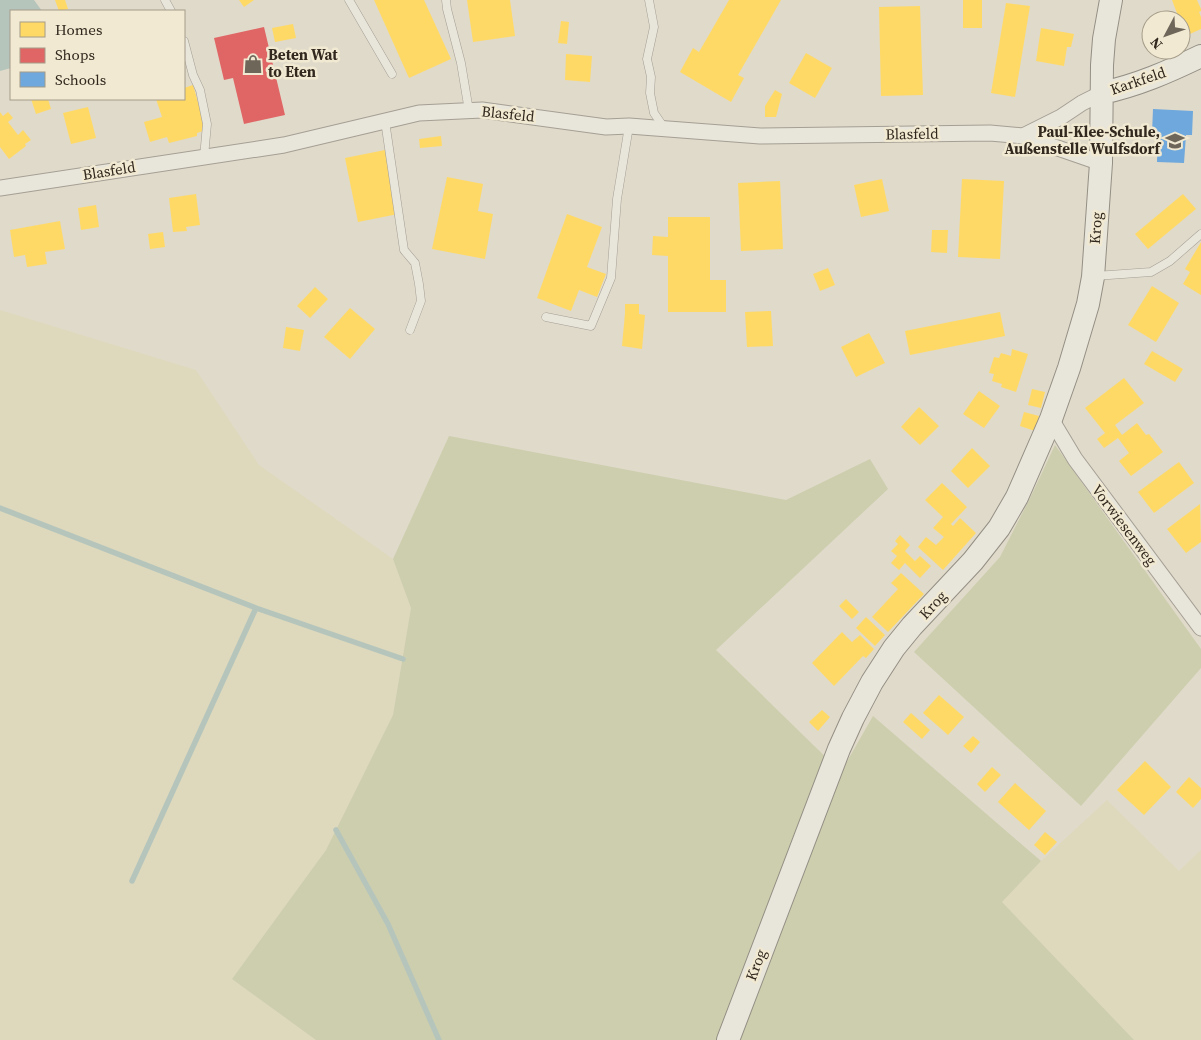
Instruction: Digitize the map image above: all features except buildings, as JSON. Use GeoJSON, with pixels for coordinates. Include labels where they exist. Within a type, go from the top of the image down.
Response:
{"type":"FeatureCollection","features":[{"type":"Feature","properties":{"kind":"street","name":"Krog"},"geometry":{"type":"LineString","coordinates":[[728,1040],[853,718],[872,682],[894,648],[973,561],[999,528],[1017,497],[1051,419],[1070,368],[1088,304],[1093,276],[1101,163],[1102,66],[1104,39],[1111,0]]}},
{"type":"Feature","properties":{"kind":"street","name":"Karkfeld"},"geometry":{"type":"LineString","coordinates":[[1102,93],[1125,88],[1157,77],[1201,56]]}},
{"type":"Feature","properties":{"kind":"street","name":"Blasfeld"},"geometry":{"type":"LineString","coordinates":[[1022,136],[1060,118],[1082,103],[1102,93]]}},
{"type":"Feature","properties":{"kind":"street","name":"Blasfeld"},"geometry":{"type":"LineString","coordinates":[[0,188],[284,145],[419,113],[482,110],[606,127],[629,126],[760,136],[980,133],[1022,136],[1101,163]]}},
{"type":"Feature","properties":{"kind":"street","name":"Vorwiesenweg"},"geometry":{"type":"LineString","coordinates":[[1051,419],[1075,459],[1201,628]]}},
{"type":"Feature","properties":{"kind":"lane"},"geometry":{"type":"LineString","coordinates":[[349,0],[392,74]]}},
{"type":"Feature","properties":{"kind":"lane"},"geometry":{"type":"LineString","coordinates":[[446,0],[446,9],[461,63],[469,111]]}},
{"type":"Feature","properties":{"kind":"lane"},"geometry":{"type":"LineString","coordinates":[[649,0],[654,27],[647,59],[650,93],[654,113],[665,129]]}},
{"type":"Feature","properties":{"kind":"lane"},"geometry":{"type":"LineString","coordinates":[[185,44],[200,90],[207,124],[204,157]]}},
{"type":"Feature","properties":{"kind":"lane"},"geometry":{"type":"LineString","coordinates":[[385,121],[404,250],[415,262],[419,284],[421,301],[410,330]]}},
{"type":"Feature","properties":{"kind":"lane"},"geometry":{"type":"LineString","coordinates":[[546,317],[591,326],[611,278],[617,199],[629,126]]}},
{"type":"Feature","properties":{"kind":"lane"},"geometry":{"type":"LineString","coordinates":[[1093,276],[1151,272],[1170,261],[1201,234]]}},
{"type":"Feature","properties":{"kind":"shaded area"},"geometry":{"type":"Polygon","coordinates":[[[0,0],[34,0],[41,10],[10,10],[10,68],[0,71],[0,0]]]}},
{"type":"Feature","properties":{"kind":"shaded area"},"geometry":{"type":"Polygon","coordinates":[[[0,310],[196,370],[259,465],[393,559],[411,608],[393,715],[326,850],[232,979],[316,1040],[0,1040],[0,310]]]}},
{"type":"Feature","properties":{"kind":"shaded area"},"geometry":{"type":"Polygon","coordinates":[[[1107,800],[1179,871],[1201,850],[1201,1040],[1134,1040],[1002,902],[1041,861],[1107,800]]]}},
{"type":"Feature","properties":{"kind":"green space"},"geometry":{"type":"Polygon","coordinates":[[[449,436],[786,500],[870,459],[888,489],[716,650],[841,772],[873,716],[1041,861],[1002,902],[1134,1040],[316,1040],[232,979],[326,850],[393,715],[411,608],[393,559],[449,436]]]}},
{"type":"Feature","properties":{"kind":"green space"},"geometry":{"type":"Polygon","coordinates":[[[1055,445],[1201,649],[1201,668],[1081,806],[914,652],[1000,557],[1055,445]]]}},
{"type":"Feature","properties":{"kind":"waterway"},"geometry":{"type":"LineString","coordinates":[[0,508],[256,608],[132,881]]}},
{"type":"Feature","properties":{"kind":"waterway"},"geometry":{"type":"LineString","coordinates":[[256,608],[403,659]]}},
{"type":"Feature","properties":{"kind":"waterway"},"geometry":{"type":"LineString","coordinates":[[336,830],[388,924],[439,1040]]}},
{"type":"Feature","properties":{"kind":"place","name":"Beten Wat to Eten"},"geometry":{"type":"Point","coordinates":[253,64]}},
{"type":"Feature","properties":{"kind":"place","name":"Paul-Klee-Schule, Außenstelle Wulfsdorf"},"geometry":{"type":"Point","coordinates":[1175,141]}}]}
